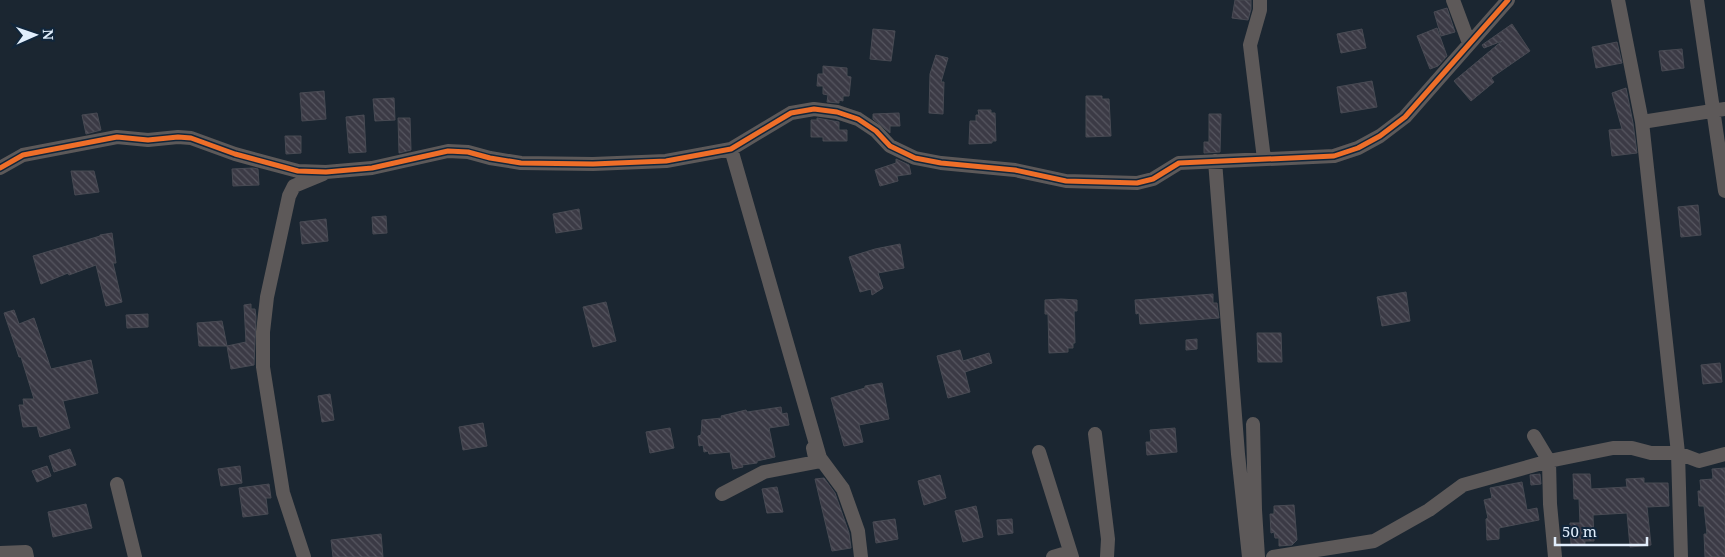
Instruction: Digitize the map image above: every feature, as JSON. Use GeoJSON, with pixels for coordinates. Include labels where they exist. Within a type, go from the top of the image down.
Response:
{"type":"FeatureCollection","features":[{"type":"Feature","properties":{"kind":"street"},"geometry":{"type":"LineString","coordinates":[[1260,0],[1260,10],[1250,45],[1264,160]]}},
{"type":"Feature","properties":{"kind":"street"},"geometry":{"type":"LineString","coordinates":[[1453,0],[1470,43]]}},
{"type":"Feature","properties":{"kind":"street"},"geometry":{"type":"LineString","coordinates":[[0,168],[23,155],[117,137],[148,140],[178,137],[191,138],[235,154],[298,171],[326,172],[372,168],[448,151],[468,152],[521,163],[593,164],[666,161],[731,149],[790,112],[814,109],[837,112],[858,118],[876,131],[890,146],[915,158],[941,163],[1015,170],[1066,181],[1137,184],[1153,179],[1179,163],[1334,156],[1358,148],[1373,140],[1405,117],[1508,0]]}},
{"type":"Feature","properties":{"kind":"street"},"geometry":{"type":"LineString","coordinates":[[1618,0],[1642,122],[1678,453],[1681,557]]}},
{"type":"Feature","properties":{"kind":"street"},"geometry":{"type":"LineString","coordinates":[[1697,0],[1720,110],[1725,191]]}},
{"type":"Feature","properties":{"kind":"street"},"geometry":{"type":"LineString","coordinates":[[1642,122],[1720,110]]}},
{"type":"Feature","properties":{"kind":"street"},"geometry":{"type":"LineString","coordinates":[[731,149],[820,458],[843,489],[858,531],[861,557]]}},
{"type":"Feature","properties":{"kind":"street"},"geometry":{"type":"LineString","coordinates":[[1215,161],[1238,454],[1249,557]]}},
{"type":"Feature","properties":{"kind":"street"},"geometry":{"type":"LineString","coordinates":[[304,557],[283,493],[263,367],[263,332],[267,297],[289,196],[294,186],[326,172]]}},
{"type":"Feature","properties":{"kind":"street"},"geometry":{"type":"LineString","coordinates":[[722,494],[764,472],[816,462],[804,406]]}},
{"type":"Feature","properties":{"kind":"street"},"geometry":{"type":"LineString","coordinates":[[1253,424],[1258,557]]}},
{"type":"Feature","properties":{"kind":"street"},"geometry":{"type":"LineString","coordinates":[[1095,434],[1108,540],[1107,557]]}},
{"type":"Feature","properties":{"kind":"street"},"geometry":{"type":"LineString","coordinates":[[1534,436],[1548,461],[1550,504],[1556,557]]}},
{"type":"Feature","properties":{"kind":"street"},"geometry":{"type":"LineString","coordinates":[[1272,557],[1374,541],[1429,510],[1463,485],[1548,461],[1613,448],[1632,448],[1652,453],[1678,453],[1699,461],[1725,454]]}},
{"type":"Feature","properties":{"kind":"street"},"geometry":{"type":"LineString","coordinates":[[1039,452],[1071,555],[1053,557]]}},
{"type":"Feature","properties":{"kind":"street"},"geometry":{"type":"LineString","coordinates":[[117,484],[135,557]]}},
{"type":"Feature","properties":{"kind":"street"},"geometry":{"type":"LineString","coordinates":[[0,553],[24,555]]}},
{"type":"Feature","properties":{"kind":"building"},"geometry":{"type":"Polygon","coordinates":[[[1235,0],[1251,0],[1248,20],[1232,18],[1235,0]]]}},
{"type":"Feature","properties":{"kind":"building"},"geometry":{"type":"Polygon","coordinates":[[[1447,8],[1455,32],[1441,36],[1434,12],[1447,8]]]}},
{"type":"Feature","properties":{"kind":"building"},"geometry":{"type":"Polygon","coordinates":[[[1512,24],[1530,51],[1491,78],[1494,82],[1471,101],[1454,81],[1502,41],[1484,48],[1482,45],[1512,24]]]}},
{"type":"Feature","properties":{"kind":"building"},"geometry":{"type":"Polygon","coordinates":[[[1437,28],[1447,56],[1438,66],[1430,69],[1417,36],[1437,28]]]}},
{"type":"Feature","properties":{"kind":"building"},"geometry":{"type":"Polygon","coordinates":[[[873,29],[895,31],[891,61],[870,59],[873,29]]]}},
{"type":"Feature","properties":{"kind":"building"},"geometry":{"type":"Polygon","coordinates":[[[1362,29],[1366,48],[1341,53],[1337,34],[1362,29]]]}},
{"type":"Feature","properties":{"kind":"building"},"geometry":{"type":"Polygon","coordinates":[[[1617,42],[1622,63],[1596,68],[1592,47],[1617,42]]]}},
{"type":"Feature","properties":{"kind":"building"},"geometry":{"type":"Polygon","coordinates":[[[1682,49],[1684,68],[1662,71],[1659,51],[1682,49]]]}},
{"type":"Feature","properties":{"kind":"building"},"geometry":{"type":"Polygon","coordinates":[[[936,55],[948,58],[941,82],[944,82],[943,114],[929,113],[930,74],[936,55]]]}},
{"type":"Feature","properties":{"kind":"building"},"geometry":{"type":"Polygon","coordinates":[[[823,66],[847,68],[847,76],[851,77],[849,96],[843,96],[843,101],[839,100],[839,103],[827,102],[828,95],[823,94],[823,86],[817,86],[818,74],[823,74],[823,66]]]}},
{"type":"Feature","properties":{"kind":"building"},"geometry":{"type":"Polygon","coordinates":[[[1372,81],[1377,107],[1341,113],[1337,87],[1372,81]]]}},
{"type":"Feature","properties":{"kind":"building"},"geometry":{"type":"Polygon","coordinates":[[[1626,88],[1637,153],[1612,156],[1609,130],[1622,129],[1612,93],[1626,88]]]}},
{"type":"Feature","properties":{"kind":"building"},"geometry":{"type":"Polygon","coordinates":[[[324,91],[326,119],[302,121],[300,93],[324,91]]]}},
{"type":"Feature","properties":{"kind":"building"},"geometry":{"type":"Polygon","coordinates":[[[1086,96],[1102,96],[1102,99],[1109,99],[1111,136],[1086,137],[1086,96]]]}},
{"type":"Feature","properties":{"kind":"building"},"geometry":{"type":"Polygon","coordinates":[[[394,98],[395,120],[375,121],[373,99],[394,98]]]}},
{"type":"Feature","properties":{"kind":"building"},"geometry":{"type":"Polygon","coordinates":[[[978,110],[991,110],[991,113],[995,113],[996,141],[992,141],[992,143],[969,144],[970,121],[976,121],[976,115],[979,115],[978,110]]]}},
{"type":"Feature","properties":{"kind":"building"},"geometry":{"type":"Polygon","coordinates":[[[97,113],[101,130],[86,134],[82,115],[97,113]]]}},
{"type":"Feature","properties":{"kind":"building"},"geometry":{"type":"Polygon","coordinates":[[[899,113],[900,126],[890,126],[890,133],[873,119],[873,114],[899,113]]]}},
{"type":"Feature","properties":{"kind":"building"},"geometry":{"type":"Polygon","coordinates":[[[1209,114],[1221,114],[1220,152],[1204,153],[1204,142],[1209,142],[1209,114]]]}},
{"type":"Feature","properties":{"kind":"building"},"geometry":{"type":"Polygon","coordinates":[[[364,115],[366,152],[349,153],[346,117],[364,115]]]}},
{"type":"Feature","properties":{"kind":"building"},"geometry":{"type":"Polygon","coordinates":[[[398,118],[410,118],[411,150],[399,153],[398,118]]]}},
{"type":"Feature","properties":{"kind":"building"},"geometry":{"type":"Polygon","coordinates":[[[817,118],[839,122],[839,130],[847,130],[847,141],[823,141],[823,137],[811,137],[811,120],[817,120],[817,118]]]}},
{"type":"Feature","properties":{"kind":"building"},"geometry":{"type":"Polygon","coordinates":[[[285,136],[301,136],[301,153],[286,154],[285,136]]]}},
{"type":"Feature","properties":{"kind":"building"},"geometry":{"type":"Polygon","coordinates":[[[896,159],[909,165],[911,174],[897,176],[898,181],[880,186],[875,170],[896,163],[896,159]]]}},
{"type":"Feature","properties":{"kind":"building"},"geometry":{"type":"Polygon","coordinates":[[[232,169],[258,169],[259,185],[233,186],[232,169]]]}},
{"type":"Feature","properties":{"kind":"building"},"geometry":{"type":"Polygon","coordinates":[[[71,171],[94,171],[99,192],[75,195],[71,171]]]}},
{"type":"Feature","properties":{"kind":"building"},"geometry":{"type":"Polygon","coordinates":[[[1698,205],[1701,235],[1681,237],[1678,207],[1698,205]]]}},
{"type":"Feature","properties":{"kind":"building"},"geometry":{"type":"Polygon","coordinates":[[[579,209],[582,229],[556,233],[553,214],[579,209]]]}},
{"type":"Feature","properties":{"kind":"building"},"geometry":{"type":"Polygon","coordinates":[[[386,216],[387,233],[373,234],[372,217],[386,216]]]}},
{"type":"Feature","properties":{"kind":"building"},"geometry":{"type":"Polygon","coordinates":[[[326,219],[328,241],[302,244],[300,222],[326,219]]]}},
{"type":"Feature","properties":{"kind":"building"},"geometry":{"type":"Polygon","coordinates":[[[112,233],[116,263],[113,263],[122,302],[106,306],[96,265],[69,275],[68,273],[41,284],[33,256],[112,233]]]}},
{"type":"Feature","properties":{"kind":"building"},"geometry":{"type":"Polygon","coordinates":[[[900,244],[904,268],[878,273],[883,288],[872,295],[871,289],[860,292],[849,257],[900,244]]]}},
{"type":"Feature","properties":{"kind":"building"},"geometry":{"type":"Polygon","coordinates":[[[1406,292],[1410,321],[1382,326],[1377,297],[1406,292]]]}},
{"type":"Feature","properties":{"kind":"building"},"geometry":{"type":"Polygon","coordinates":[[[1213,294],[1213,303],[1217,303],[1219,318],[1140,324],[1139,313],[1136,314],[1135,300],[1213,294]]]}},
{"type":"Feature","properties":{"kind":"building"},"geometry":{"type":"Polygon","coordinates":[[[1045,300],[1077,300],[1077,311],[1074,311],[1075,343],[1073,343],[1073,348],[1068,348],[1068,352],[1049,353],[1048,314],[1045,314],[1045,300]]]}},
{"type":"Feature","properties":{"kind":"building"},"geometry":{"type":"Polygon","coordinates":[[[606,302],[616,341],[593,347],[583,307],[606,302]]]}},
{"type":"Feature","properties":{"kind":"building"},"geometry":{"type":"Polygon","coordinates":[[[251,304],[251,309],[255,309],[256,317],[254,365],[231,369],[227,346],[246,342],[244,305],[251,304]]]}},
{"type":"Feature","properties":{"kind":"building"},"geometry":{"type":"Polygon","coordinates":[[[14,310],[19,324],[34,318],[51,369],[91,360],[98,393],[63,401],[70,428],[40,437],[37,426],[23,427],[19,405],[24,405],[23,399],[34,399],[21,357],[19,357],[4,313],[14,310]]]}},
{"type":"Feature","properties":{"kind":"building"},"geometry":{"type":"Polygon","coordinates":[[[148,314],[148,327],[127,328],[126,315],[148,314]]]}},
{"type":"Feature","properties":{"kind":"building"},"geometry":{"type":"Polygon","coordinates":[[[222,321],[227,346],[199,346],[197,323],[222,321]]]}},
{"type":"Feature","properties":{"kind":"building"},"geometry":{"type":"Polygon","coordinates":[[[1257,333],[1281,333],[1282,362],[1258,362],[1257,333]]]}},
{"type":"Feature","properties":{"kind":"building"},"geometry":{"type":"Polygon","coordinates":[[[1197,339],[1197,349],[1186,350],[1186,340],[1197,339]]]}},
{"type":"Feature","properties":{"kind":"building"},"geometry":{"type":"Polygon","coordinates":[[[960,350],[963,361],[989,353],[992,363],[965,372],[970,392],[948,398],[937,356],[960,350]]]}},
{"type":"Feature","properties":{"kind":"building"},"geometry":{"type":"Polygon","coordinates":[[[1720,363],[1722,382],[1703,384],[1701,365],[1720,363]]]}},
{"type":"Feature","properties":{"kind":"building"},"geometry":{"type":"Polygon","coordinates":[[[882,383],[889,419],[859,425],[863,442],[844,446],[831,398],[865,388],[865,386],[882,383]]]}},
{"type":"Feature","properties":{"kind":"building"},"geometry":{"type":"Polygon","coordinates":[[[330,394],[334,420],[322,422],[318,396],[330,394]]]}},
{"type":"Feature","properties":{"kind":"building"},"geometry":{"type":"Polygon","coordinates":[[[781,407],[782,414],[787,413],[789,425],[769,428],[775,457],[733,469],[730,452],[709,454],[708,451],[704,452],[703,445],[699,446],[698,436],[701,435],[702,420],[722,418],[721,416],[746,410],[747,412],[781,407]]]}},
{"type":"Feature","properties":{"kind":"building"},"geometry":{"type":"Polygon","coordinates":[[[483,423],[487,446],[463,450],[459,427],[483,423]]]}},
{"type":"Feature","properties":{"kind":"building"},"geometry":{"type":"Polygon","coordinates":[[[670,428],[674,448],[650,453],[646,432],[670,428]]]}},
{"type":"Feature","properties":{"kind":"building"},"geometry":{"type":"Polygon","coordinates":[[[1175,428],[1177,452],[1147,455],[1146,442],[1151,442],[1150,430],[1175,428]]]}},
{"type":"Feature","properties":{"kind":"building"},"geometry":{"type":"Polygon","coordinates":[[[70,449],[76,465],[54,472],[49,456],[70,449]]]}},
{"type":"Feature","properties":{"kind":"building"},"geometry":{"type":"Polygon","coordinates":[[[47,466],[51,476],[37,482],[32,471],[47,466]]]}},
{"type":"Feature","properties":{"kind":"building"},"geometry":{"type":"Polygon","coordinates":[[[240,466],[242,483],[221,486],[218,469],[240,466]]]}},
{"type":"Feature","properties":{"kind":"building"},"geometry":{"type":"Polygon","coordinates":[[[1725,468],[1725,557],[1705,557],[1704,534],[1707,534],[1704,506],[1699,506],[1698,491],[1701,491],[1700,480],[1713,479],[1712,469],[1725,468]]]}},
{"type":"Feature","properties":{"kind":"building"},"geometry":{"type":"Polygon","coordinates":[[[1540,474],[1541,484],[1531,485],[1530,475],[1540,474]]]}},
{"type":"Feature","properties":{"kind":"building"},"geometry":{"type":"Polygon","coordinates":[[[1573,474],[1590,474],[1591,489],[1627,487],[1626,479],[1644,478],[1644,483],[1668,483],[1669,506],[1647,507],[1651,545],[1630,547],[1627,513],[1593,515],[1594,541],[1585,541],[1585,544],[1571,545],[1570,523],[1580,523],[1579,499],[1574,499],[1573,474]]]}},
{"type":"Feature","properties":{"kind":"building"},"geometry":{"type":"Polygon","coordinates":[[[940,475],[946,498],[924,505],[918,481],[940,475]]]}},
{"type":"Feature","properties":{"kind":"building"},"geometry":{"type":"Polygon","coordinates":[[[824,478],[835,493],[849,533],[851,548],[832,551],[815,479],[824,478]]]}},
{"type":"Feature","properties":{"kind":"building"},"geometry":{"type":"Polygon","coordinates":[[[1522,482],[1527,510],[1537,508],[1539,520],[1499,528],[1499,539],[1487,540],[1486,519],[1488,518],[1484,500],[1492,498],[1490,488],[1522,482]]]}},
{"type":"Feature","properties":{"kind":"building"},"geometry":{"type":"Polygon","coordinates":[[[269,484],[271,498],[266,498],[268,514],[243,517],[239,488],[269,484]]]}},
{"type":"Feature","properties":{"kind":"building"},"geometry":{"type":"Polygon","coordinates":[[[777,487],[783,512],[767,513],[762,489],[777,487]]]}},
{"type":"Feature","properties":{"kind":"building"},"geometry":{"type":"Polygon","coordinates":[[[86,504],[92,528],[53,537],[48,512],[86,504]]]}},
{"type":"Feature","properties":{"kind":"building"},"geometry":{"type":"Polygon","coordinates":[[[1294,505],[1297,540],[1292,545],[1279,546],[1279,538],[1275,538],[1274,532],[1271,533],[1270,514],[1274,514],[1274,506],[1294,505]]]}},
{"type":"Feature","properties":{"kind":"building"},"geometry":{"type":"Polygon","coordinates":[[[976,506],[983,537],[963,542],[955,511],[976,506]]]}},
{"type":"Feature","properties":{"kind":"building"},"geometry":{"type":"Polygon","coordinates":[[[895,519],[898,539],[876,543],[873,522],[895,519]]]}},
{"type":"Feature","properties":{"kind":"building"},"geometry":{"type":"Polygon","coordinates":[[[1012,519],[1013,533],[998,535],[997,520],[1012,519]]]}},
{"type":"Feature","properties":{"kind":"building"},"geometry":{"type":"Polygon","coordinates":[[[381,534],[383,557],[333,557],[331,540],[381,534]]]}},
{"type":"Feature","properties":{"kind":"cycle path"},"geometry":{"type":"LineString","coordinates":[[0,168],[23,155],[117,137],[148,140],[178,137],[191,138],[235,154],[298,171],[326,172],[372,168],[448,151],[468,152],[521,163],[593,164],[666,161],[731,149],[791,113],[814,109],[837,112],[858,119],[876,131],[890,146],[915,158],[941,163],[1015,170],[1066,181],[1137,183],[1153,179],[1179,163],[1334,156],[1358,148],[1380,136],[1405,117],[1508,0]]}}]}
